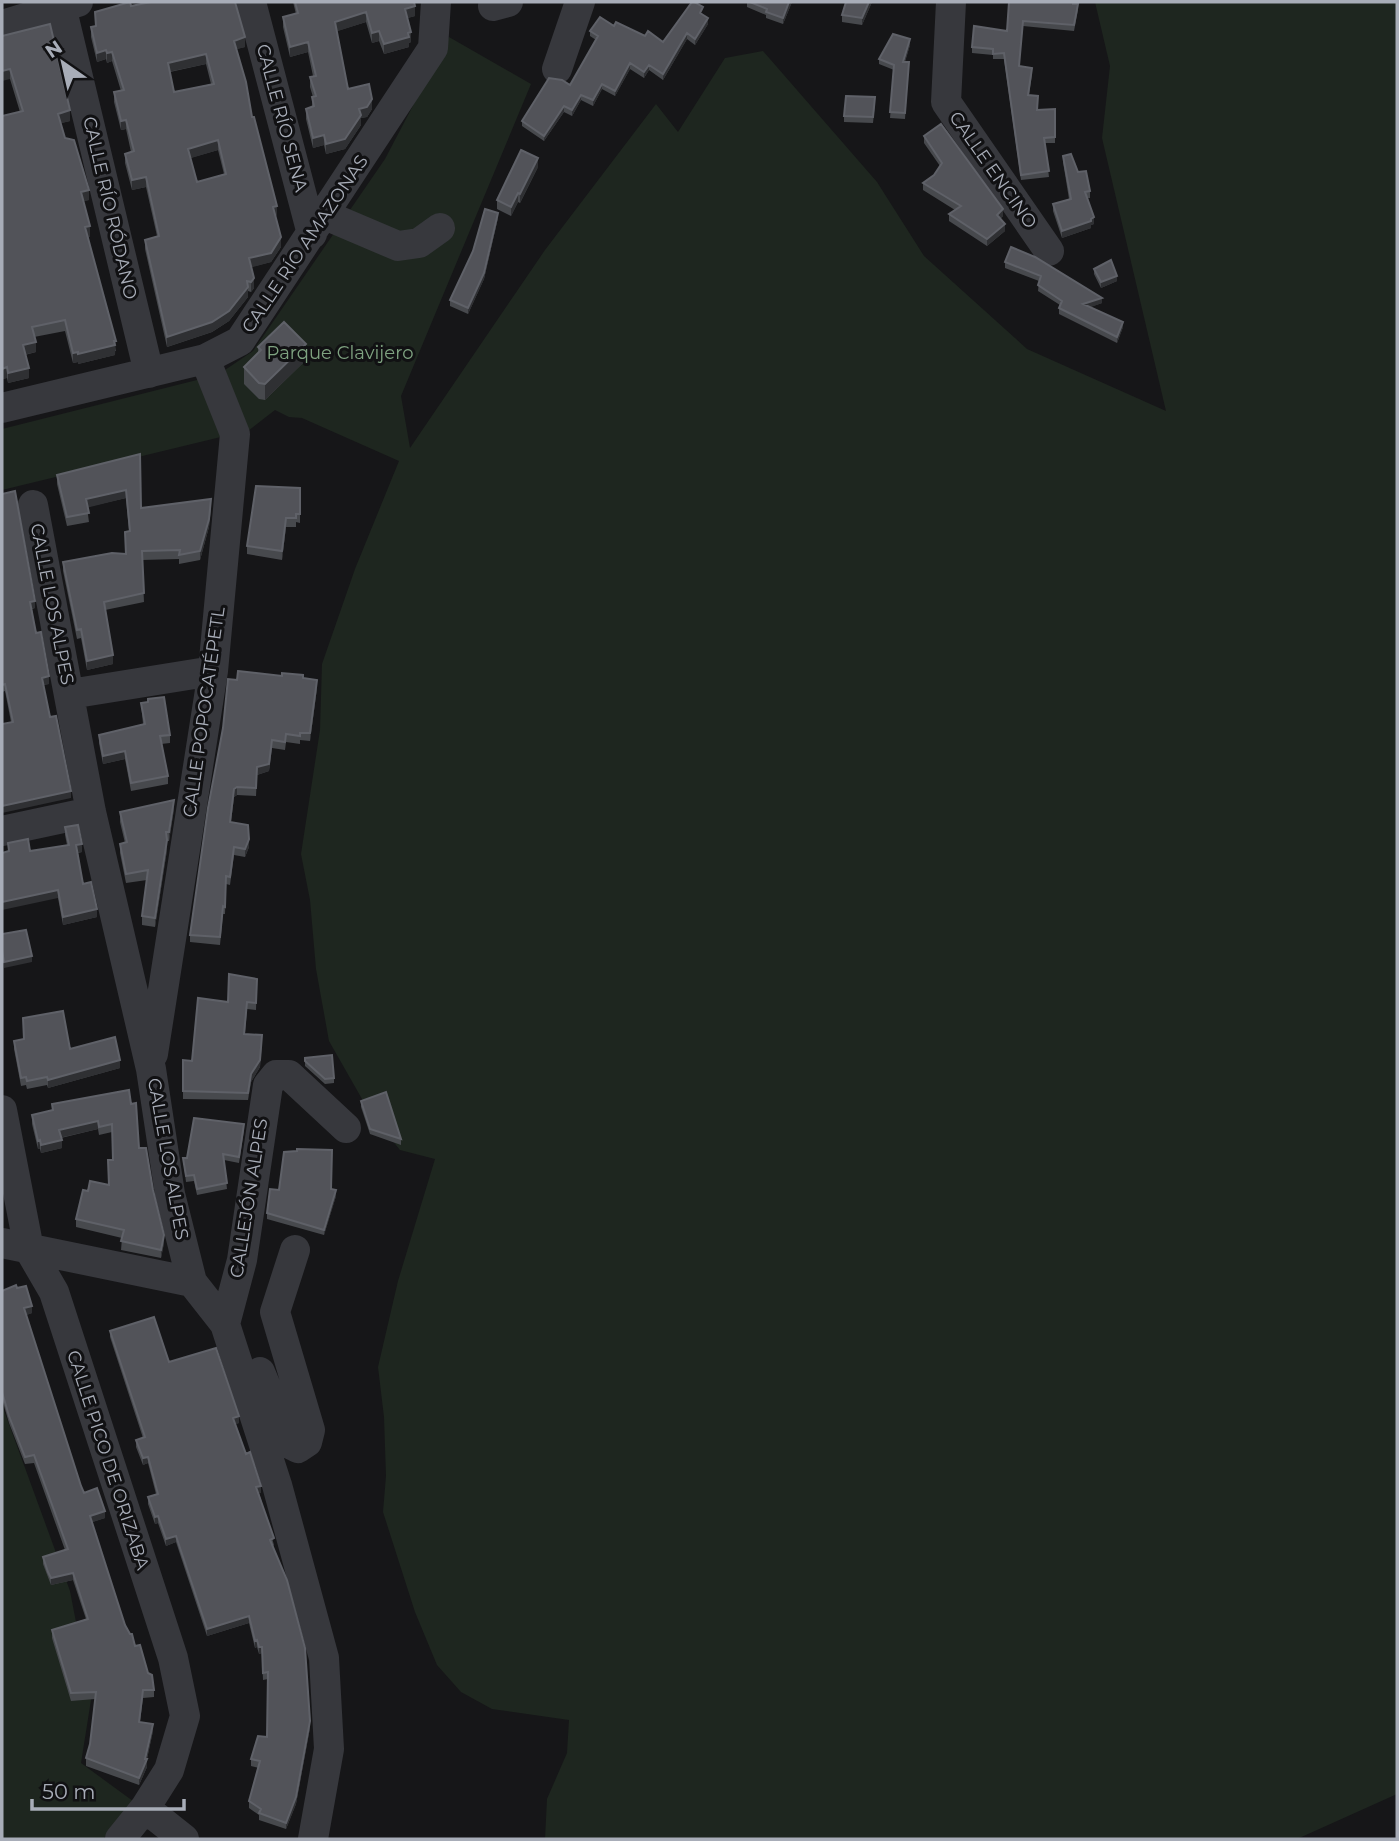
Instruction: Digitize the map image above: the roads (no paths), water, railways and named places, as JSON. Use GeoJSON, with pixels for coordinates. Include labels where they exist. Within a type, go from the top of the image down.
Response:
{"type":"FeatureCollection","features":[{"type":"Feature","properties":{"kind":"street","name":"CALLE RÍO SENA"},"geometry":{"type":"LineString","coordinates":[[251,2],[319,224]]}},
{"type":"Feature","properties":{"kind":"street","name":"CALLE RÍO AMAZONAS"},"geometry":{"type":"LineString","coordinates":[[2,408],[205,359],[240,341],[433,48],[436,2]]}},
{"type":"Feature","properties":{"kind":"street"},"geometry":{"type":"LineString","coordinates":[[557,69],[580,2]]}},
{"type":"Feature","properties":{"kind":"street","name":"CALLE ENCINO"},"geometry":{"type":"LineString","coordinates":[[951,2],[946,102],[1049,251]]}},
{"type":"Feature","properties":{"kind":"street"},"geometry":{"type":"LineString","coordinates":[[2,25],[67,3]]}},
{"type":"Feature","properties":{"kind":"street","name":"CALLE RÍO RÓDANO"},"geometry":{"type":"LineString","coordinates":[[67,3],[149,373]]}},
{"type":"Feature","properties":{"kind":"street"},"geometry":{"type":"LineString","coordinates":[[319,224],[398,246],[419,243],[440,228]]}},
{"type":"Feature","properties":{"kind":"street","name":"CALLE POPOCATÉPETL"},"geometry":{"type":"LineString","coordinates":[[151,1069],[213,671],[235,434],[205,359]]}},
{"type":"Feature","properties":{"kind":"street","name":"CALLE LOS ALPES"},"geometry":{"type":"LineString","coordinates":[[33,505],[91,812],[151,1069],[170,1194],[192,1282],[225,1324],[277,1485],[324,1658],[330,1749],[313,1839]]}},
{"type":"Feature","properties":{"kind":"street"},"geometry":{"type":"LineString","coordinates":[[70,694],[213,671]]}},
{"type":"Feature","properties":{"kind":"street"},"geometry":{"type":"LineString","coordinates":[[2,831],[91,812]]}},
{"type":"Feature","properties":{"kind":"street","name":"CALLEJÓN ALPES"},"geometry":{"type":"LineString","coordinates":[[225,1324],[242,1260],[268,1085],[276,1075],[289,1075],[346,1128]]}},
{"type":"Feature","properties":{"kind":"street","name":"CALLE PICO DE ORIZABA"},"geometry":{"type":"LineString","coordinates":[[2,1110],[15,1246],[54,1292],[173,1658],[185,1716],[169,1770],[145,1808],[120,1839]]}},
{"type":"Feature","properties":{"kind":"street"},"geometry":{"type":"LineString","coordinates":[[15,1246],[192,1282]]}},
{"type":"Feature","properties":{"kind":"street"},"geometry":{"type":"LineString","coordinates":[[225,1324],[253,1355],[290,1444],[298,1448],[307,1443],[310,1430],[275,1312],[295,1250]]}},
{"type":"Feature","properties":{"kind":"street"},"geometry":{"type":"LineString","coordinates":[[145,1808],[184,1839]]}},
{"type":"Feature","properties":{"kind":"park label","name":"Parque Clavijero"},"geometry":{"type":"Point","coordinates":[340,353]}}]}
